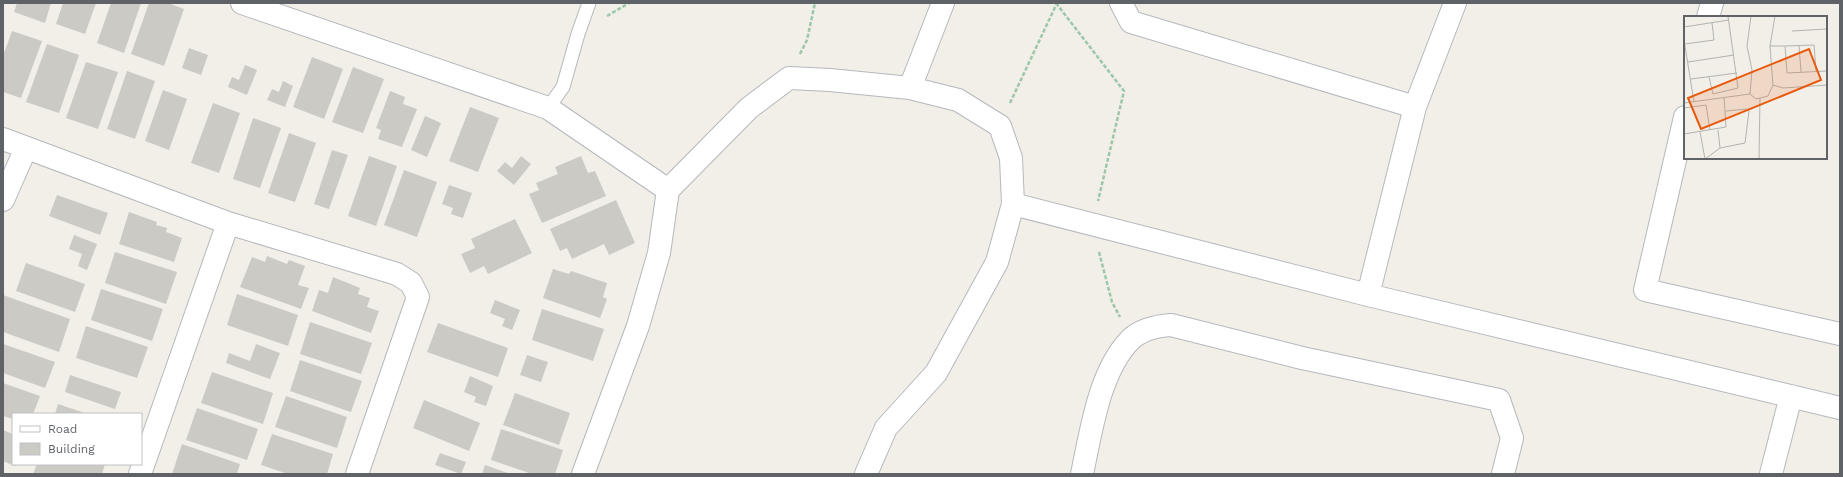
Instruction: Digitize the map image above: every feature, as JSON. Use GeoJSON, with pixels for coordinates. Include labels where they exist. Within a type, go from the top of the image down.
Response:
{"type":"FeatureCollection","features":[{"type":"Feature","properties":{"kind":"street"},"geometry":{"type":"LineString","coordinates":[[242,3],[548,108],[668,190]]}},
{"type":"Feature","properties":{"kind":"street"},"geometry":{"type":"LineString","coordinates":[[910,88],[943,3]]}},
{"type":"Feature","properties":{"kind":"street"},"geometry":{"type":"LineString","coordinates":[[1121,3],[1131,22],[1415,107]]}},
{"type":"Feature","properties":{"kind":"street"},"geometry":{"type":"LineString","coordinates":[[1368,295],[1415,107],[1455,3]]}},
{"type":"Feature","properties":{"kind":"street"},"geometry":{"type":"LineString","coordinates":[[1708,16],[1712,3]]}},
{"type":"Feature","properties":{"kind":"street"},"geometry":{"type":"LineString","coordinates":[[583,474],[638,326],[659,252],[668,190],[749,108],[789,78],[830,80],[910,88],[958,100],[1000,126],[1011,158],[1013,204],[997,262],[936,374],[886,428],[866,474]]}},
{"type":"Feature","properties":{"kind":"street"},"geometry":{"type":"LineString","coordinates":[[1684,121],[1645,290],[1840,334]]}},
{"type":"Feature","properties":{"kind":"street"},"geometry":{"type":"LineString","coordinates":[[3,139],[228,223],[397,274],[411,283],[418,297],[357,474]]}},
{"type":"Feature","properties":{"kind":"street"},"geometry":{"type":"LineString","coordinates":[[3,200],[26,148]]}},
{"type":"Feature","properties":{"kind":"street"},"geometry":{"type":"LineString","coordinates":[[1013,204],[1368,295],[1840,408]]}},
{"type":"Feature","properties":{"kind":"street"},"geometry":{"type":"LineString","coordinates":[[140,474],[228,223]]}},
{"type":"Feature","properties":{"kind":"street"},"geometry":{"type":"LineString","coordinates":[[1082,474],[1098,401],[1115,361],[1132,339],[1153,327],[1171,324],[1302,358],[1498,400],[1512,438],[1503,474]]}},
{"type":"Feature","properties":{"kind":"street"},"geometry":{"type":"LineString","coordinates":[[1771,474],[1791,396]]}},
{"type":"Feature","properties":{"kind":"lane"},"geometry":{"type":"LineString","coordinates":[[548,108],[563,87],[578,34],[589,3]]}},
{"type":"Feature","properties":{"kind":"path"},"geometry":{"type":"LineString","coordinates":[[789,78],[807,40],[815,3]]}},
{"type":"Feature","properties":{"kind":"path"},"geometry":{"type":"LineString","coordinates":[[1000,126],[1056,3],[1124,90],[1092,225],[1112,302],[1132,339]]}},
{"type":"Feature","properties":{"kind":"building"},"geometry":{"type":"Polygon","coordinates":[[[17,3],[51,3],[45,23],[14,12],[17,3]]]}},
{"type":"Feature","properties":{"kind":"building"},"geometry":{"type":"Polygon","coordinates":[[[63,3],[96,3],[85,34],[56,24],[63,3]]]}},
{"type":"Feature","properties":{"kind":"building"},"geometry":{"type":"Polygon","coordinates":[[[111,3],[141,3],[124,53],[97,43],[111,3]]]}},
{"type":"Feature","properties":{"kind":"building"},"geometry":{"type":"Polygon","coordinates":[[[149,3],[168,3],[184,9],[164,66],[131,54],[149,3]]]}},
{"type":"Feature","properties":{"kind":"building"},"geometry":{"type":"Polygon","coordinates":[[[12,31],[42,41],[21,98],[3,92],[3,56],[12,31]]]}},
{"type":"Feature","properties":{"kind":"building"},"geometry":{"type":"Polygon","coordinates":[[[47,44],[79,55],[59,113],[26,102],[47,44]]]}},
{"type":"Feature","properties":{"kind":"building"},"geometry":{"type":"Polygon","coordinates":[[[189,48],[208,55],[201,75],[182,68],[189,48]]]}},
{"type":"Feature","properties":{"kind":"building"},"geometry":{"type":"Polygon","coordinates":[[[312,57],[343,69],[324,119],[293,107],[312,57]]]}},
{"type":"Feature","properties":{"kind":"building"},"geometry":{"type":"Polygon","coordinates":[[[86,62],[118,72],[98,129],[66,118],[86,62]]]}},
{"type":"Feature","properties":{"kind":"building"},"geometry":{"type":"Polygon","coordinates":[[[245,65],[257,70],[247,95],[228,87],[232,77],[239,80],[245,65]]]}},
{"type":"Feature","properties":{"kind":"building"},"geometry":{"type":"Polygon","coordinates":[[[353,67],[384,79],[363,133],[332,122],[353,67]]]}},
{"type":"Feature","properties":{"kind":"building"},"geometry":{"type":"Polygon","coordinates":[[[127,71],[155,81],[135,139],[107,129],[127,71]]]}},
{"type":"Feature","properties":{"kind":"building"},"geometry":{"type":"Polygon","coordinates":[[[283,81],[293,86],[285,107],[267,100],[272,89],[279,92],[283,81]]]}},
{"type":"Feature","properties":{"kind":"building"},"geometry":{"type":"Polygon","coordinates":[[[163,90],[187,99],[169,150],[145,141],[163,90]]]}},
{"type":"Feature","properties":{"kind":"building"},"geometry":{"type":"Polygon","coordinates":[[[390,91],[405,97],[403,104],[417,109],[402,147],[378,139],[381,130],[376,128],[390,91]]]}},
{"type":"Feature","properties":{"kind":"building"},"geometry":{"type":"Polygon","coordinates":[[[213,103],[240,113],[219,173],[191,163],[213,103]]]}},
{"type":"Feature","properties":{"kind":"building"},"geometry":{"type":"Polygon","coordinates":[[[470,107],[499,118],[478,172],[449,161],[470,107]]]}},
{"type":"Feature","properties":{"kind":"building"},"geometry":{"type":"Polygon","coordinates":[[[425,116],[441,123],[427,157],[411,150],[425,116]]]}},
{"type":"Feature","properties":{"kind":"building"},"geometry":{"type":"Polygon","coordinates":[[[253,118],[281,128],[260,188],[233,179],[253,118]]]}},
{"type":"Feature","properties":{"kind":"building"},"geometry":{"type":"Polygon","coordinates":[[[289,133],[316,143],[295,202],[268,193],[289,133]]]}},
{"type":"Feature","properties":{"kind":"building"},"geometry":{"type":"Polygon","coordinates":[[[332,150],[348,155],[329,209],[314,204],[332,150]]]}},
{"type":"Feature","properties":{"kind":"building"},"geometry":{"type":"Polygon","coordinates":[[[369,156],[397,166],[376,226],[348,216],[369,156]]]}},
{"type":"Feature","properties":{"kind":"building"},"geometry":{"type":"Polygon","coordinates":[[[521,156],[531,164],[514,185],[497,171],[505,162],[512,168],[521,156]]]}},
{"type":"Feature","properties":{"kind":"building"},"geometry":{"type":"Polygon","coordinates":[[[581,156],[588,173],[595,171],[606,196],[542,223],[529,194],[539,190],[536,183],[558,174],[555,167],[581,156]]]}},
{"type":"Feature","properties":{"kind":"building"},"geometry":{"type":"Polygon","coordinates":[[[404,170],[437,182],[417,237],[384,225],[404,170]]]}},
{"type":"Feature","properties":{"kind":"building"},"geometry":{"type":"Polygon","coordinates":[[[449,185],[472,193],[463,218],[451,214],[453,208],[442,204],[449,185]]]}},
{"type":"Feature","properties":{"kind":"building"},"geometry":{"type":"Polygon","coordinates":[[[57,195],[108,213],[100,235],[49,216],[57,195]]]}},
{"type":"Feature","properties":{"kind":"building"},"geometry":{"type":"Polygon","coordinates":[[[616,200],[635,243],[609,255],[604,244],[572,259],[567,248],[560,251],[550,229],[616,200]]]}},
{"type":"Feature","properties":{"kind":"building"},"geometry":{"type":"Polygon","coordinates":[[[129,212],[157,222],[156,225],[167,228],[166,232],[182,238],[174,262],[119,244],[129,212]]]}},
{"type":"Feature","properties":{"kind":"building"},"geometry":{"type":"Polygon","coordinates":[[[515,219],[532,253],[488,274],[484,266],[470,273],[461,254],[475,248],[471,239],[515,219]]]}},
{"type":"Feature","properties":{"kind":"building"},"geometry":{"type":"Polygon","coordinates":[[[74,235],[97,244],[87,270],[78,266],[82,254],[69,249],[74,235]]]}},
{"type":"Feature","properties":{"kind":"building"},"geometry":{"type":"Polygon","coordinates":[[[115,252],[177,272],[166,304],[105,283],[115,252]]]}},
{"type":"Feature","properties":{"kind":"building"},"geometry":{"type":"Polygon","coordinates":[[[267,256],[287,264],[289,260],[305,266],[298,285],[309,288],[301,309],[240,287],[252,257],[265,262],[267,256]]]}},
{"type":"Feature","properties":{"kind":"building"},"geometry":{"type":"Polygon","coordinates":[[[26,263],[85,284],[75,312],[16,291],[26,263]]]}},
{"type":"Feature","properties":{"kind":"building"},"geometry":{"type":"Polygon","coordinates":[[[553,269],[569,274],[571,271],[607,283],[603,297],[607,299],[600,318],[543,298],[553,269]]]}},
{"type":"Feature","properties":{"kind":"building"},"geometry":{"type":"Polygon","coordinates":[[[333,277],[360,288],[358,294],[370,298],[367,307],[379,311],[371,333],[312,311],[319,290],[328,293],[333,277]]]}},
{"type":"Feature","properties":{"kind":"building"},"geometry":{"type":"Polygon","coordinates":[[[101,289],[163,309],[152,341],[91,320],[101,289]]]}},
{"type":"Feature","properties":{"kind":"building"},"geometry":{"type":"Polygon","coordinates":[[[237,294],[298,315],[288,346],[227,325],[237,294]]]}},
{"type":"Feature","properties":{"kind":"building"},"geometry":{"type":"Polygon","coordinates":[[[3,295],[70,319],[59,352],[3,332],[3,295]]]}},
{"type":"Feature","properties":{"kind":"building"},"geometry":{"type":"Polygon","coordinates":[[[495,300],[520,310],[512,330],[502,326],[505,319],[490,313],[495,300]]]}},
{"type":"Feature","properties":{"kind":"building"},"geometry":{"type":"Polygon","coordinates":[[[542,309],[604,329],[593,361],[532,340],[542,309]]]}},
{"type":"Feature","properties":{"kind":"building"},"geometry":{"type":"Polygon","coordinates":[[[310,322],[372,343],[361,374],[300,354],[310,322]]]}},
{"type":"Feature","properties":{"kind":"building"},"geometry":{"type":"Polygon","coordinates":[[[438,323],[508,348],[498,377],[427,352],[438,323]]]}},
{"type":"Feature","properties":{"kind":"building"},"geometry":{"type":"Polygon","coordinates":[[[86,326],[148,347],[137,378],[76,358],[86,326]]]}},
{"type":"Feature","properties":{"kind":"building"},"geometry":{"type":"Polygon","coordinates":[[[3,344],[55,362],[45,388],[3,373],[3,344]]]}},
{"type":"Feature","properties":{"kind":"building"},"geometry":{"type":"Polygon","coordinates":[[[256,344],[280,353],[270,379],[226,363],[229,353],[250,361],[256,344]]]}},
{"type":"Feature","properties":{"kind":"building"},"geometry":{"type":"Polygon","coordinates":[[[527,355],[548,362],[541,382],[520,375],[527,355]]]}},
{"type":"Feature","properties":{"kind":"building"},"geometry":{"type":"Polygon","coordinates":[[[300,360],[362,381],[351,412],[290,391],[300,360]]]}},
{"type":"Feature","properties":{"kind":"building"},"geometry":{"type":"Polygon","coordinates":[[[212,372],[273,393],[263,424],[201,403],[212,372]]]}},
{"type":"Feature","properties":{"kind":"building"},"geometry":{"type":"Polygon","coordinates":[[[70,375],[121,392],[115,409],[65,392],[70,375]]]}},
{"type":"Feature","properties":{"kind":"building"},"geometry":{"type":"Polygon","coordinates":[[[470,376],[493,386],[486,406],[474,402],[476,397],[464,392],[470,376]]]}},
{"type":"Feature","properties":{"kind":"building"},"geometry":{"type":"Polygon","coordinates":[[[3,383],[40,396],[33,413],[12,413],[12,419],[3,416],[3,383]]]}},
{"type":"Feature","properties":{"kind":"building"},"geometry":{"type":"Polygon","coordinates":[[[515,393],[570,413],[559,445],[503,425],[515,393]]]}},
{"type":"Feature","properties":{"kind":"building"},"geometry":{"type":"Polygon","coordinates":[[[286,396],[347,417],[337,448],[275,427],[286,396]]]}},
{"type":"Feature","properties":{"kind":"building"},"geometry":{"type":"Polygon","coordinates":[[[424,400],[480,423],[469,451],[413,428],[424,400]]]}},
{"type":"Feature","properties":{"kind":"building"},"geometry":{"type":"Polygon","coordinates":[[[58,404],[85,413],[55,413],[58,404]]]}},
{"type":"Feature","properties":{"kind":"building"},"geometry":{"type":"Polygon","coordinates":[[[197,408],[258,429],[247,460],[186,440],[197,408]]]}},
{"type":"Feature","properties":{"kind":"building"},"geometry":{"type":"Polygon","coordinates":[[[501,429],[563,450],[555,474],[532,474],[491,460],[501,429]]]}},
{"type":"Feature","properties":{"kind":"building"},"geometry":{"type":"Polygon","coordinates":[[[3,430],[12,434],[12,465],[3,461],[3,430]]]}},
{"type":"Feature","properties":{"kind":"building"},"geometry":{"type":"Polygon","coordinates":[[[272,434],[333,454],[327,474],[288,474],[261,465],[272,434]]]}},
{"type":"Feature","properties":{"kind":"building"},"geometry":{"type":"Polygon","coordinates":[[[182,444],[240,464],[237,474],[172,474],[182,444]]]}},
{"type":"Feature","properties":{"kind":"building"},"geometry":{"type":"Polygon","coordinates":[[[440,453],[466,462],[461,474],[435,465],[440,453]]]}},
{"type":"Feature","properties":{"kind":"building"},"geometry":{"type":"Polygon","coordinates":[[[37,465],[105,465],[102,474],[33,474],[37,465]]]}},
{"type":"Feature","properties":{"kind":"building"},"geometry":{"type":"Polygon","coordinates":[[[485,465],[511,474],[482,474],[485,465]]]}}]}
